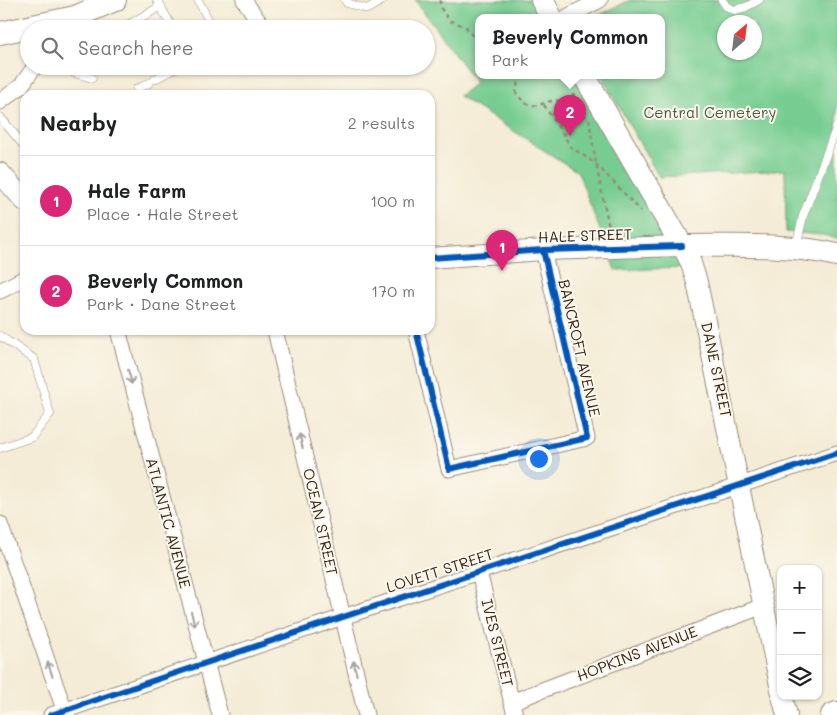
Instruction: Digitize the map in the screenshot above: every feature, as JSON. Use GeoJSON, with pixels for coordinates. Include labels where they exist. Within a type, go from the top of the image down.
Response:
{"type":"FeatureCollection","features":[{"type":"Feature","properties":{"kind":"main road"},"geometry":{"type":"LineString","coordinates":[[66,20],[115,0]]}},
{"type":"Feature","properties":{"kind":"main road"},"geometry":{"type":"LineString","coordinates":[[542,0],[549,14]]}},
{"type":"Feature","properties":{"kind":"main road"},"geometry":{"type":"LineString","coordinates":[[0,33],[20,30]]}},
{"type":"Feature","properties":{"kind":"main road","name":"DANE STREET"},"geometry":{"type":"LineString","coordinates":[[581,83],[682,246]]}},
{"type":"Feature","properties":{"kind":"main road","name":"HALE STREET"},"geometry":{"type":"LineString","coordinates":[[682,246],[797,241],[837,254]]}},
{"type":"Feature","properties":{"kind":"main road"},"geometry":{"type":"LineString","coordinates":[[832,715],[837,713]]}},
{"type":"Feature","properties":{"kind":"street"},"geometry":{"type":"LineString","coordinates":[[244,0],[258,20]]}},
{"type":"Feature","properties":{"kind":"street"},"geometry":{"type":"LineString","coordinates":[[573,14],[600,0]]}},
{"type":"Feature","properties":{"kind":"street"},"geometry":{"type":"LineString","coordinates":[[0,102],[21,86],[29,75]]}},
{"type":"Feature","properties":{"kind":"street"},"geometry":{"type":"LineString","coordinates":[[0,173],[20,191]]}},
{"type":"Feature","properties":{"kind":"street","name":"HALE STREET"},"geometry":{"type":"LineString","coordinates":[[435,258],[543,250],[682,246]]}},
{"type":"Feature","properties":{"kind":"street","name":"DANE STREET"},"geometry":{"type":"LineString","coordinates":[[682,246],[692,263],[697,282],[777,671]]}},
{"type":"Feature","properties":{"kind":"street","name":"BANCROFT AVENUE"},"geometry":{"type":"LineString","coordinates":[[417,335],[449,469],[587,438],[543,250]]}},
{"type":"Feature","properties":{"kind":"street"},"geometry":{"type":"LineString","coordinates":[[2,293],[20,281]]}},
{"type":"Feature","properties":{"kind":"street","name":"ATLANTIC AVENUE"},"geometry":{"type":"LineString","coordinates":[[119,335],[220,715]]}},
{"type":"Feature","properties":{"kind":"street","name":"OCEAN STREET"},"geometry":{"type":"LineString","coordinates":[[276,335],[366,715]]}},
{"type":"Feature","properties":{"kind":"street","name":"LOVETT STREET"},"geometry":{"type":"LineString","coordinates":[[61,713],[205,662],[837,453]]}},
{"type":"Feature","properties":{"kind":"street"},"geometry":{"type":"LineString","coordinates":[[0,524],[61,713]]}},
{"type":"Feature","properties":{"kind":"street","name":"IVES STREET"},"geometry":{"type":"LineString","coordinates":[[479,572],[513,708]]}},
{"type":"Feature","properties":{"kind":"street","name":"HOPKINS AVENUE"},"geometry":{"type":"LineString","coordinates":[[513,708],[763,606]]}},
{"type":"Feature","properties":{"kind":"street"},"geometry":{"type":"LineString","coordinates":[[783,700],[787,715]]}},
{"type":"Feature","properties":{"kind":"lane"},"geometry":{"type":"LineString","coordinates":[[198,0],[208,20]]}},
{"type":"Feature","properties":{"kind":"lane"},"geometry":{"type":"LineString","coordinates":[[345,0],[347,3],[367,9],[383,0]]}},
{"type":"Feature","properties":{"kind":"lane"},"geometry":{"type":"LineString","coordinates":[[722,0],[726,6],[734,10],[746,7],[759,0]]}},
{"type":"Feature","properties":{"kind":"lane"},"geometry":{"type":"LineString","coordinates":[[134,20],[159,3],[168,20]]}},
{"type":"Feature","properties":{"kind":"lane"},"geometry":{"type":"LineString","coordinates":[[81,75],[92,78]]}},
{"type":"Feature","properties":{"kind":"lane"},"geometry":{"type":"LineString","coordinates":[[137,89],[163,75]]}},
{"type":"Feature","properties":{"kind":"lane"},"geometry":{"type":"LineString","coordinates":[[0,117],[20,141]]}},
{"type":"Feature","properties":{"kind":"lane"},"geometry":{"type":"LineString","coordinates":[[797,241],[803,216],[837,126]]}},
{"type":"Feature","properties":{"kind":"lane"},"geometry":{"type":"LineString","coordinates":[[0,336],[34,359],[50,414],[32,437],[0,448]]}},
{"type":"Feature","properties":{"kind":"path"},"geometry":{"type":"LineString","coordinates":[[440,0],[440,6],[444,14],[451,20],[466,27],[475,39]]}},
{"type":"Feature","properties":{"kind":"path"},"geometry":{"type":"LineString","coordinates":[[517,79],[516,93],[529,106],[544,105],[554,100],[564,102]]}},
{"type":"Feature","properties":{"kind":"path"},"geometry":{"type":"LineString","coordinates":[[552,115],[563,107],[564,102],[581,83]]}},
{"type":"Feature","properties":{"kind":"path"},"geometry":{"type":"LineString","coordinates":[[544,105],[571,147],[596,164],[642,213]]}},
{"type":"Feature","properties":{"kind":"path"},"geometry":{"type":"LineString","coordinates":[[563,107],[588,118]]}},
{"type":"Feature","properties":{"kind":"path"},"geometry":{"type":"LineString","coordinates":[[584,109],[588,118],[611,234]]}},
{"type":"Feature","properties":{"kind":"path"},"geometry":{"type":"LineString","coordinates":[[563,136],[573,111]]}},
{"type":"Feature","properties":{"kind":"green space"},"geometry":{"type":"Polygon","coordinates":[[[415,0],[544,0],[552,14],[475,14],[475,79],[589,79],[687,268],[615,270],[578,172],[459,96],[476,83],[435,27],[435,20],[430,20],[415,0]]]}},
{"type":"Feature","properties":{"kind":"green space","name":"Central Cemetery"},"geometry":{"type":"Polygon","coordinates":[[[630,0],[837,0],[837,239],[823,235],[786,232],[785,170],[659,177],[603,79],[665,79],[665,14],[602,14],[630,0]]]}},
{"type":"Feature","properties":{"kind":"cycle path"},"geometry":{"type":"LineString","coordinates":[[435,258],[543,250],[682,246]]}},
{"type":"Feature","properties":{"kind":"cycle path"},"geometry":{"type":"LineString","coordinates":[[417,335],[449,469],[587,438],[543,250]]}},
{"type":"Feature","properties":{"kind":"cycle path"},"geometry":{"type":"LineString","coordinates":[[51,715],[837,453]]}},
{"type":"Feature","properties":{"kind":"place","name":"Beverly Common"},"geometry":{"type":"Point","coordinates":[570,136]}},
{"type":"Feature","properties":{"kind":"place","name":"Hale Farm"},"geometry":{"type":"Point","coordinates":[502,271]}}]}
